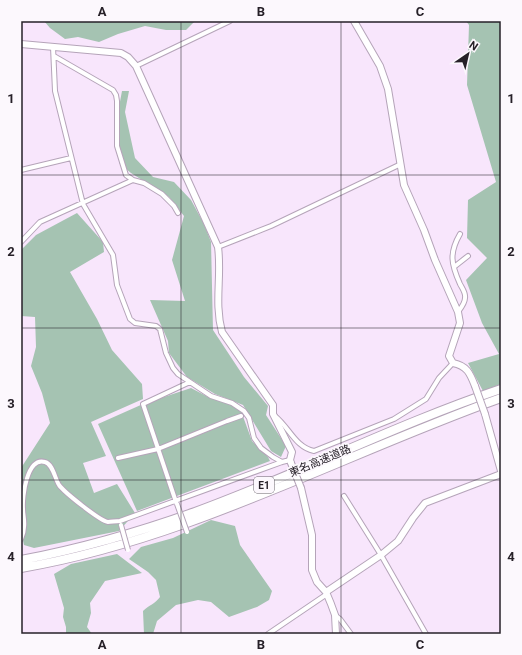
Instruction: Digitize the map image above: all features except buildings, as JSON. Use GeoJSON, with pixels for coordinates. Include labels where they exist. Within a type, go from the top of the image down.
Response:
{"type":"FeatureCollection","features":[{"type":"Feature","properties":{"kind":"highway","name":"東名高速道路"},"geometry":{"type":"LineString","coordinates":[[21,560],[113,538],[195,512],[414,422],[501,389]]}},
{"type":"Feature","properties":{"kind":"highway","name":"東名高速道路"},"geometry":{"type":"LineString","coordinates":[[21,568],[72,558],[116,546],[198,520],[415,431],[501,398]]}},
{"type":"Feature","properties":{"kind":"street"},"geometry":{"type":"LineString","coordinates":[[136,66],[230,21]]}},
{"type":"Feature","properties":{"kind":"street"},"geometry":{"type":"LineString","coordinates":[[354,21],[380,66],[388,90],[404,185],[458,312],[460,323],[450,356],[452,363]]}},
{"type":"Feature","properties":{"kind":"street"},"geometry":{"type":"LineString","coordinates":[[21,44],[121,53],[128,57],[136,66],[218,247],[217,305],[218,319],[222,332],[273,405],[273,414],[292,452],[290,462],[301,488],[312,535],[312,570],[317,582],[327,593],[335,615],[336,634]]}},
{"type":"Feature","properties":{"kind":"street"},"geometry":{"type":"LineString","coordinates":[[53,47],[55,91],[83,204],[114,255],[116,285],[130,319],[135,323],[156,326],[160,330],[166,353],[173,368],[178,374],[211,396],[232,403],[244,410],[249,418],[254,438],[261,448],[282,462]]}},
{"type":"Feature","properties":{"kind":"street"},"geometry":{"type":"LineString","coordinates":[[54,56],[113,90],[116,95],[117,146],[126,175],[133,180],[144,182],[162,194],[174,206],[178,213]]}},
{"type":"Feature","properties":{"kind":"street"},"geometry":{"type":"LineString","coordinates":[[21,170],[71,158]]}},
{"type":"Feature","properties":{"kind":"street"},"geometry":{"type":"LineString","coordinates":[[218,247],[271,226],[401,164]]}},
{"type":"Feature","properties":{"kind":"street"},"geometry":{"type":"LineString","coordinates":[[21,242],[40,222],[83,204],[133,180]]}},
{"type":"Feature","properties":{"kind":"street"},"geometry":{"type":"LineString","coordinates":[[458,312],[465,300],[465,295],[454,267],[452,254],[453,248],[460,234]]}},
{"type":"Feature","properties":{"kind":"street"},"geometry":{"type":"LineString","coordinates":[[454,267],[468,256]]}},
{"type":"Feature","properties":{"kind":"street"},"geometry":{"type":"LineString","coordinates":[[273,414],[288,429],[298,443],[306,449],[314,451],[394,419],[426,399],[439,378],[452,363]]}},
{"type":"Feature","properties":{"kind":"street"},"geometry":{"type":"LineString","coordinates":[[268,634],[381,556],[398,541],[413,518],[426,503],[501,472],[485,414],[471,376],[464,367],[452,363]]}},
{"type":"Feature","properties":{"kind":"street"},"geometry":{"type":"LineString","coordinates":[[187,532],[143,404],[190,382]]}},
{"type":"Feature","properties":{"kind":"street"},"geometry":{"type":"LineString","coordinates":[[118,458],[158,450],[242,416]]}},
{"type":"Feature","properties":{"kind":"street"},"geometry":{"type":"LineString","coordinates":[[21,539],[25,525],[23,508],[25,488],[29,472],[35,463],[39,461],[48,464],[59,485],[78,502],[107,522],[120,523],[282,462],[290,462]]}},
{"type":"Feature","properties":{"kind":"street"},"geometry":{"type":"LineString","coordinates":[[344,496],[426,634]]}},
{"type":"Feature","properties":{"kind":"street"},"geometry":{"type":"LineString","coordinates":[[120,523],[128,550]]}},
{"type":"Feature","properties":{"kind":"street"},"geometry":{"type":"LineString","coordinates":[[335,615],[340,619],[351,634]]}},
{"type":"Feature","properties":{"kind":"green space"},"geometry":{"type":"Polygon","coordinates":[[[44,21],[195,21],[186,30],[166,30],[145,26],[118,34],[99,42],[78,37],[65,39],[50,28],[44,21]]]}},
{"type":"Feature","properties":{"kind":"green space"},"geometry":{"type":"Polygon","coordinates":[[[466,21],[501,21],[501,384],[483,391],[468,363],[499,354],[482,323],[466,280],[487,258],[467,238],[468,200],[496,182],[467,85],[469,25],[466,21]]]}},
{"type":"Feature","properties":{"kind":"green space"},"geometry":{"type":"Polygon","coordinates":[[[122,91],[129,91],[125,112],[135,158],[153,177],[174,182],[191,200],[204,224],[211,242],[213,330],[244,377],[268,406],[266,415],[286,446],[281,457],[271,451],[243,405],[215,394],[187,377],[169,353],[168,341],[150,300],[185,301],[172,260],[184,216],[169,197],[131,173],[119,163],[119,107],[122,91]]]}},
{"type":"Feature","properties":{"kind":"green space"},"geometry":{"type":"Polygon","coordinates":[[[77,213],[103,242],[104,252],[70,272],[97,319],[112,350],[142,384],[143,399],[91,422],[106,456],[83,463],[94,493],[117,484],[135,513],[119,531],[34,548],[24,545],[21,532],[21,468],[50,423],[42,393],[31,366],[36,347],[35,317],[21,316],[21,250],[36,235],[77,213]]]}},
{"type":"Feature","properties":{"kind":"green space"},"geometry":{"type":"Polygon","coordinates":[[[191,388],[210,398],[230,404],[241,411],[252,441],[270,461],[137,511],[98,424],[143,404],[191,388]]]}},
{"type":"Feature","properties":{"kind":"green space"},"geometry":{"type":"Polygon","coordinates":[[[211,520],[235,526],[240,545],[272,591],[269,600],[257,607],[229,617],[211,602],[198,600],[176,605],[157,621],[153,634],[144,634],[143,611],[160,597],[156,580],[148,572],[129,559],[141,547],[173,538],[211,520]]]}},
{"type":"Feature","properties":{"kind":"green space"},"geometry":{"type":"Polygon","coordinates":[[[117,554],[142,573],[105,581],[90,603],[91,613],[87,627],[92,634],[66,634],[66,627],[63,617],[64,608],[54,574],[71,564],[117,554]]]}}]}
